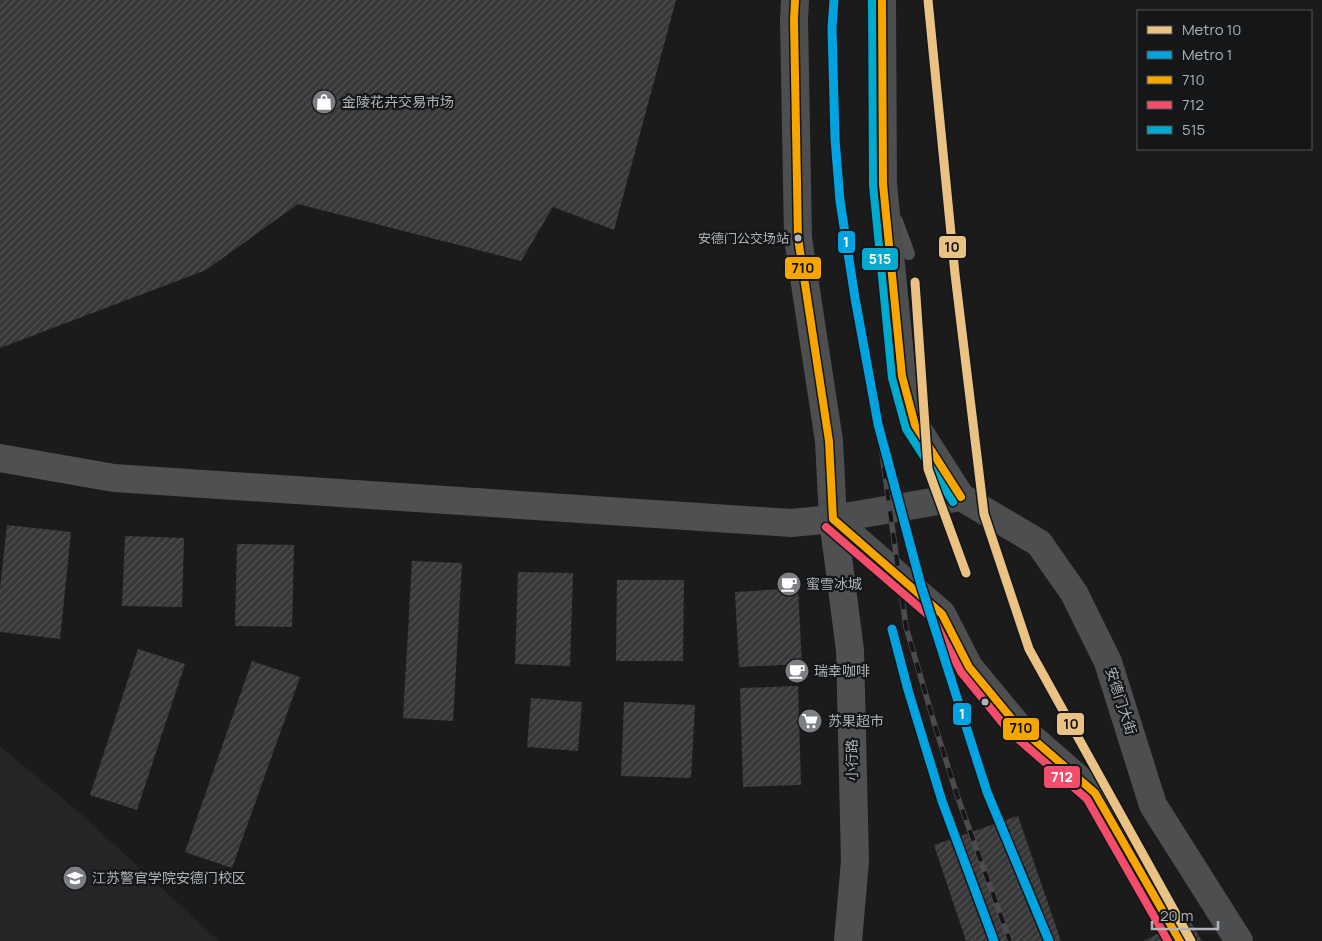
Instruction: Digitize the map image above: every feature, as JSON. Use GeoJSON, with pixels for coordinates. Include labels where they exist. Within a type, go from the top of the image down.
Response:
{"type":"FeatureCollection","features":[{"type":"Feature","properties":{"kind":"main road"},"geometry":{"type":"LineString","coordinates":[[795,0],[798,238],[829,441],[833,519],[942,614],[969,667],[1017,725],[1095,792],[1180,941]]}},
{"type":"Feature","properties":{"kind":"main road"},"geometry":{"type":"LineString","coordinates":[[833,519],[960,497],[915,425],[902,376],[883,184]]}},
{"type":"Feature","properties":{"kind":"main road","name":"安德门大街"},"geometry":{"type":"LineString","coordinates":[[960,497],[1039,543],[1074,593],[1108,662],[1153,805],[1239,941]]}},
{"type":"Feature","properties":{"kind":"street"},"geometry":{"type":"LineString","coordinates":[[0,458],[114,478],[791,524],[833,519]]}},
{"type":"Feature","properties":{"kind":"street","name":"小行路"},"geometry":{"type":"LineString","coordinates":[[833,519],[850,650],[855,861],[848,941]]}},
{"type":"Feature","properties":{"kind":"lane"},"geometry":{"type":"LineString","coordinates":[[882,0],[883,184],[909,254]]}},
{"type":"Feature","properties":{"kind":"shaded area","name":"江苏警官学院安德门校区"},"geometry":{"type":"Polygon","coordinates":[[[0,746],[81,814],[219,941],[0,941],[0,746]]]}},
{"type":"Feature","properties":{"kind":"building","name":"金陵花卉交易市场"},"geometry":{"type":"Polygon","coordinates":[[[0,0],[676,0],[614,230],[553,207],[521,261],[298,204],[206,270],[0,348],[0,0]]]}},
{"type":"Feature","properties":{"kind":"building"},"geometry":{"type":"Polygon","coordinates":[[[7,525],[71,532],[60,639],[0,632],[0,588],[7,525]]]}},
{"type":"Feature","properties":{"kind":"building"},"geometry":{"type":"Polygon","coordinates":[[[125,536],[184,538],[182,607],[122,606],[125,536]]]}},
{"type":"Feature","properties":{"kind":"building"},"geometry":{"type":"Polygon","coordinates":[[[237,544],[294,545],[292,627],[235,626],[237,544]]]}},
{"type":"Feature","properties":{"kind":"building"},"geometry":{"type":"Polygon","coordinates":[[[412,561],[462,563],[453,721],[403,718],[412,561]]]}},
{"type":"Feature","properties":{"kind":"building"},"geometry":{"type":"Polygon","coordinates":[[[518,572],[573,573],[570,666],[515,664],[518,572]]]}},
{"type":"Feature","properties":{"kind":"building"},"geometry":{"type":"Polygon","coordinates":[[[617,580],[684,580],[683,661],[616,661],[617,580]]]}},
{"type":"Feature","properties":{"kind":"building"},"geometry":{"type":"Polygon","coordinates":[[[798,588],[802,664],[739,667],[735,592],[798,588]]]}},
{"type":"Feature","properties":{"kind":"building"},"geometry":{"type":"Polygon","coordinates":[[[138,649],[185,664],[137,810],[90,795],[138,649]]]}},
{"type":"Feature","properties":{"kind":"building"},"geometry":{"type":"Polygon","coordinates":[[[252,661],[300,677],[232,868],[185,852],[252,661]]]}},
{"type":"Feature","properties":{"kind":"building"},"geometry":{"type":"Polygon","coordinates":[[[798,686],[801,785],[743,787],[740,688],[798,686]]]}},
{"type":"Feature","properties":{"kind":"building"},"geometry":{"type":"Polygon","coordinates":[[[531,698],[582,702],[578,751],[527,747],[531,698]]]}},
{"type":"Feature","properties":{"kind":"building"},"geometry":{"type":"Polygon","coordinates":[[[624,702],[695,705],[691,778],[621,776],[624,702]]]}},
{"type":"Feature","properties":{"kind":"building"},"geometry":{"type":"Polygon","coordinates":[[[1018,816],[1061,941],[966,941],[934,845],[1018,816]]]}},
{"type":"Feature","properties":{"kind":"building"},"geometry":{"type":"Polygon","coordinates":[[[1188,917],[1202,941],[1144,941],[1188,917]]]}},
{"type":"Feature","properties":{"kind":"railway"},"geometry":{"type":"LineString","coordinates":[[878,424],[906,627],[958,798],[1010,941]]}},
{"type":"Feature","properties":{"kind":"metro line","name":"1"},"geometry":{"type":"LineString","coordinates":[[834,0],[832,28],[835,139],[840,201],[855,298],[878,424],[921,585],[987,792],[1049,941]]}},
{"type":"Feature","properties":{"kind":"metro line","name":"10"},"geometry":{"type":"LineString","coordinates":[[928,0],[955,274],[984,514],[1029,649],[1191,941]]}},
{"type":"Feature","properties":{"kind":"metro line","name":"10"},"geometry":{"type":"LineString","coordinates":[[915,282],[928,469],[966,573]]}},
{"type":"Feature","properties":{"kind":"metro line","name":"1"},"geometry":{"type":"LineString","coordinates":[[892,629],[908,690],[942,801],[994,941]]}},
{"type":"Feature","properties":{"kind":"transit line","name":"710"},"geometry":{"type":"LineString","coordinates":[[795,0],[798,238],[829,441],[833,519],[942,614],[969,667],[1017,725],[1095,793],[1180,941]]}},
{"type":"Feature","properties":{"kind":"transit line","name":"515"},"geometry":{"type":"LineString","coordinates":[[872,0],[873,185],[892,378],[906,429],[953,502]]}},
{"type":"Feature","properties":{"kind":"transit line","name":"710"},"geometry":{"type":"LineString","coordinates":[[882,0],[883,184],[902,376],[915,425],[961,497]]}},
{"type":"Feature","properties":{"kind":"transit line","name":"712"},"geometry":{"type":"LineString","coordinates":[[826,527],[934,620],[961,672],[1009,731],[1087,799],[1168,941]]}},
{"type":"Feature","properties":{"kind":"place","name":"金陵花卉交易市场"},"geometry":{"type":"Point","coordinates":[324,102]}},
{"type":"Feature","properties":{"kind":"place","name":"安德门公交场站"},"geometry":{"type":"Point","coordinates":[798,238]}},
{"type":"Feature","properties":{"kind":"place","name":"蜜雪冰城"},"geometry":{"type":"Point","coordinates":[789,584]}},
{"type":"Feature","properties":{"kind":"place","name":"瑞幸咖啡"},"geometry":{"type":"Point","coordinates":[797,671]}},
{"type":"Feature","properties":{"kind":"place","name":"苏果超市"},"geometry":{"type":"Point","coordinates":[810,721]}},
{"type":"Feature","properties":{"kind":"place","name":"江苏警官学院安德门校区"},"geometry":{"type":"Point","coordinates":[75,878]}}]}
